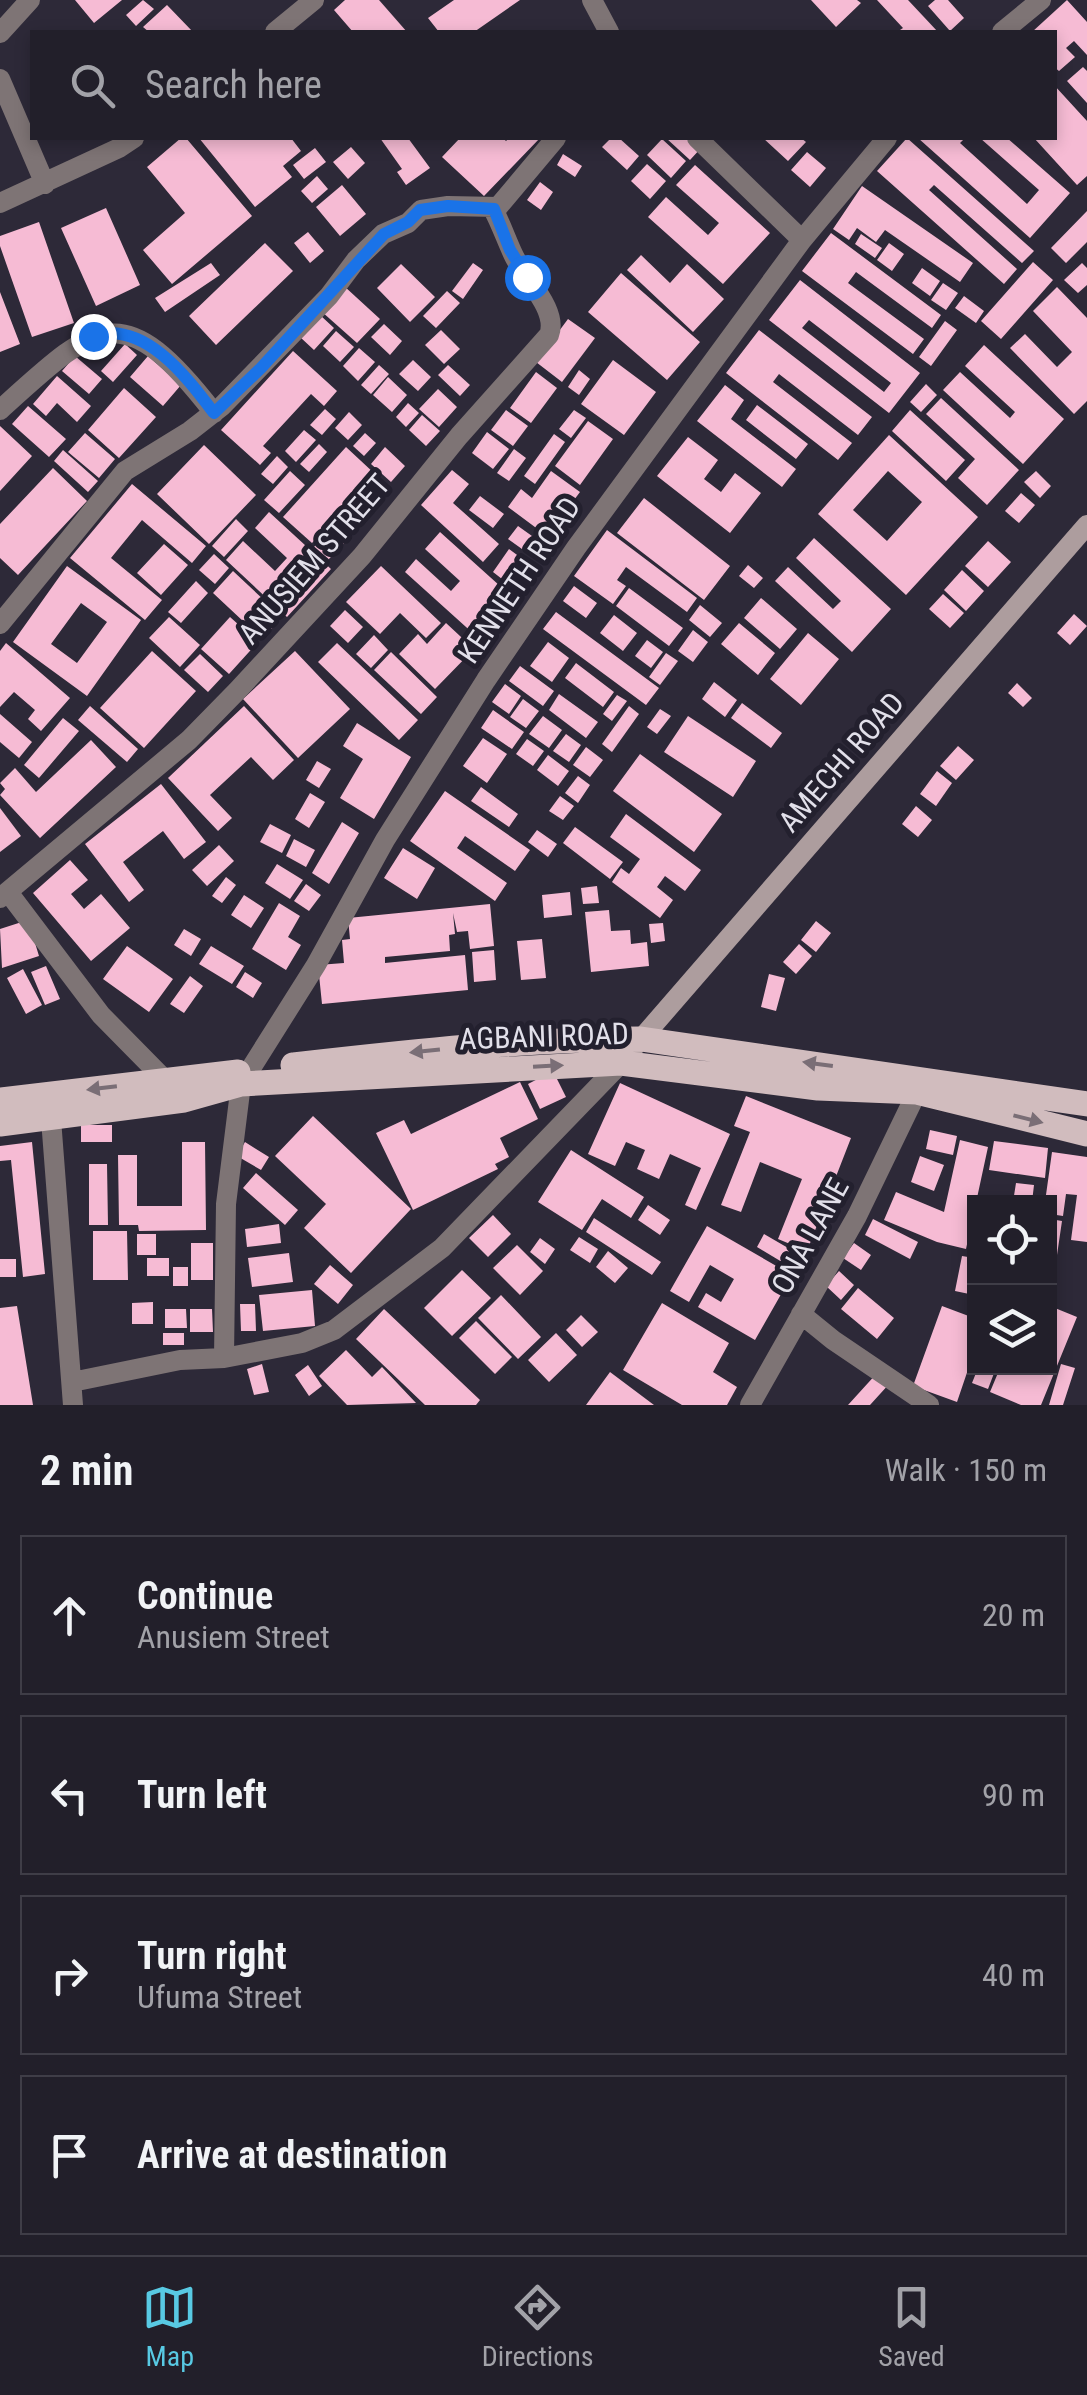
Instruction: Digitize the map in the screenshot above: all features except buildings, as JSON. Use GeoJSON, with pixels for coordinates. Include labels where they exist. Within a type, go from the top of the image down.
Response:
{"type":"FeatureCollection","features":[{"type":"Feature","properties":{"kind":"main road","name":"AMECHI ROAD"},"geometry":{"type":"LineString","coordinates":[[621,1062],[1087,525]]}},
{"type":"Feature","properties":{"kind":"main road","name":"AGBANI ROAD"},"geometry":{"type":"LineString","coordinates":[[0,1124],[184,1100],[247,1077],[479,1046],[575,1039],[641,1039],[1087,1104]]}},
{"type":"Feature","properties":{"kind":"main road","name":"AGBANI ROAD"},"geometry":{"type":"LineString","coordinates":[[0,1100],[166,1081],[621,1062],[818,1088],[917,1092],[1087,1134]]}},
{"type":"Feature","properties":{"kind":"street"},"geometry":{"type":"LineString","coordinates":[[0,33],[30,0]]}},
{"type":"Feature","properties":{"kind":"street"},"geometry":{"type":"LineString","coordinates":[[276,30],[314,0]]}},
{"type":"Feature","properties":{"kind":"street"},"geometry":{"type":"LineString","coordinates":[[592,0],[609,30]]}},
{"type":"Feature","properties":{"kind":"street"},"geometry":{"type":"LineString","coordinates":[[1004,30],[1029,4]]}},
{"type":"Feature","properties":{"kind":"street"},"geometry":{"type":"LineString","coordinates":[[0,79],[45,184]]}},
{"type":"Feature","properties":{"kind":"street"},"geometry":{"type":"LineString","coordinates":[[0,203],[131,140]]}},
{"type":"Feature","properties":{"kind":"street"},"geometry":{"type":"LineString","coordinates":[[0,624],[125,471],[214,413],[384,234],[408,222],[420,210],[448,206],[494,209],[554,140]]}},
{"type":"Feature","properties":{"kind":"street"},"geometry":{"type":"LineString","coordinates":[[699,140],[802,240]]}},
{"type":"Feature","properties":{"kind":"street","name":"KENNETH ROAD"},"geometry":{"type":"LineString","coordinates":[[247,1077],[385,840],[486,680],[576,548],[802,240],[885,140]]}},
{"type":"Feature","properties":{"kind":"street","name":"ANUSIEM STREET"},"geometry":{"type":"LineString","coordinates":[[4,895],[188,740],[236,691],[362,556],[549,335],[552,327],[547,312],[517,262],[494,209]]}},
{"type":"Feature","properties":{"kind":"street"},"geometry":{"type":"LineString","coordinates":[[0,410],[54,361],[84,340],[110,332],[134,336],[160,354],[214,413]]}},
{"type":"Feature","properties":{"kind":"street"},"geometry":{"type":"LineString","coordinates":[[4,895],[102,1015],[166,1081]]}},
{"type":"Feature","properties":{"kind":"street"},"geometry":{"type":"LineString","coordinates":[[72,1382],[180,1360],[224,1358],[302,1343],[334,1330],[442,1248],[621,1062]]}},
{"type":"Feature","properties":{"kind":"street"},"geometry":{"type":"LineString","coordinates":[[224,1358],[226,1204],[247,1077]]}},
{"type":"Feature","properties":{"kind":"street","name":"ONA LANE"},"geometry":{"type":"LineString","coordinates":[[750,1405],[857,1216],[917,1092]]}},
{"type":"Feature","properties":{"kind":"street"},"geometry":{"type":"LineString","coordinates":[[51,1118],[73,1405]]}},
{"type":"Feature","properties":{"kind":"street"},"geometry":{"type":"LineString","coordinates":[[801,1314],[929,1405]]}},
{"type":"Feature","properties":{"kind":"route"},"geometry":{"type":"LineString","coordinates":[[93,336],[121,332],[134,336],[160,354],[214,413],[329,296],[356,260],[384,234],[408,222],[420,210],[448,206],[494,209],[510,250],[527,277]]}}]}
